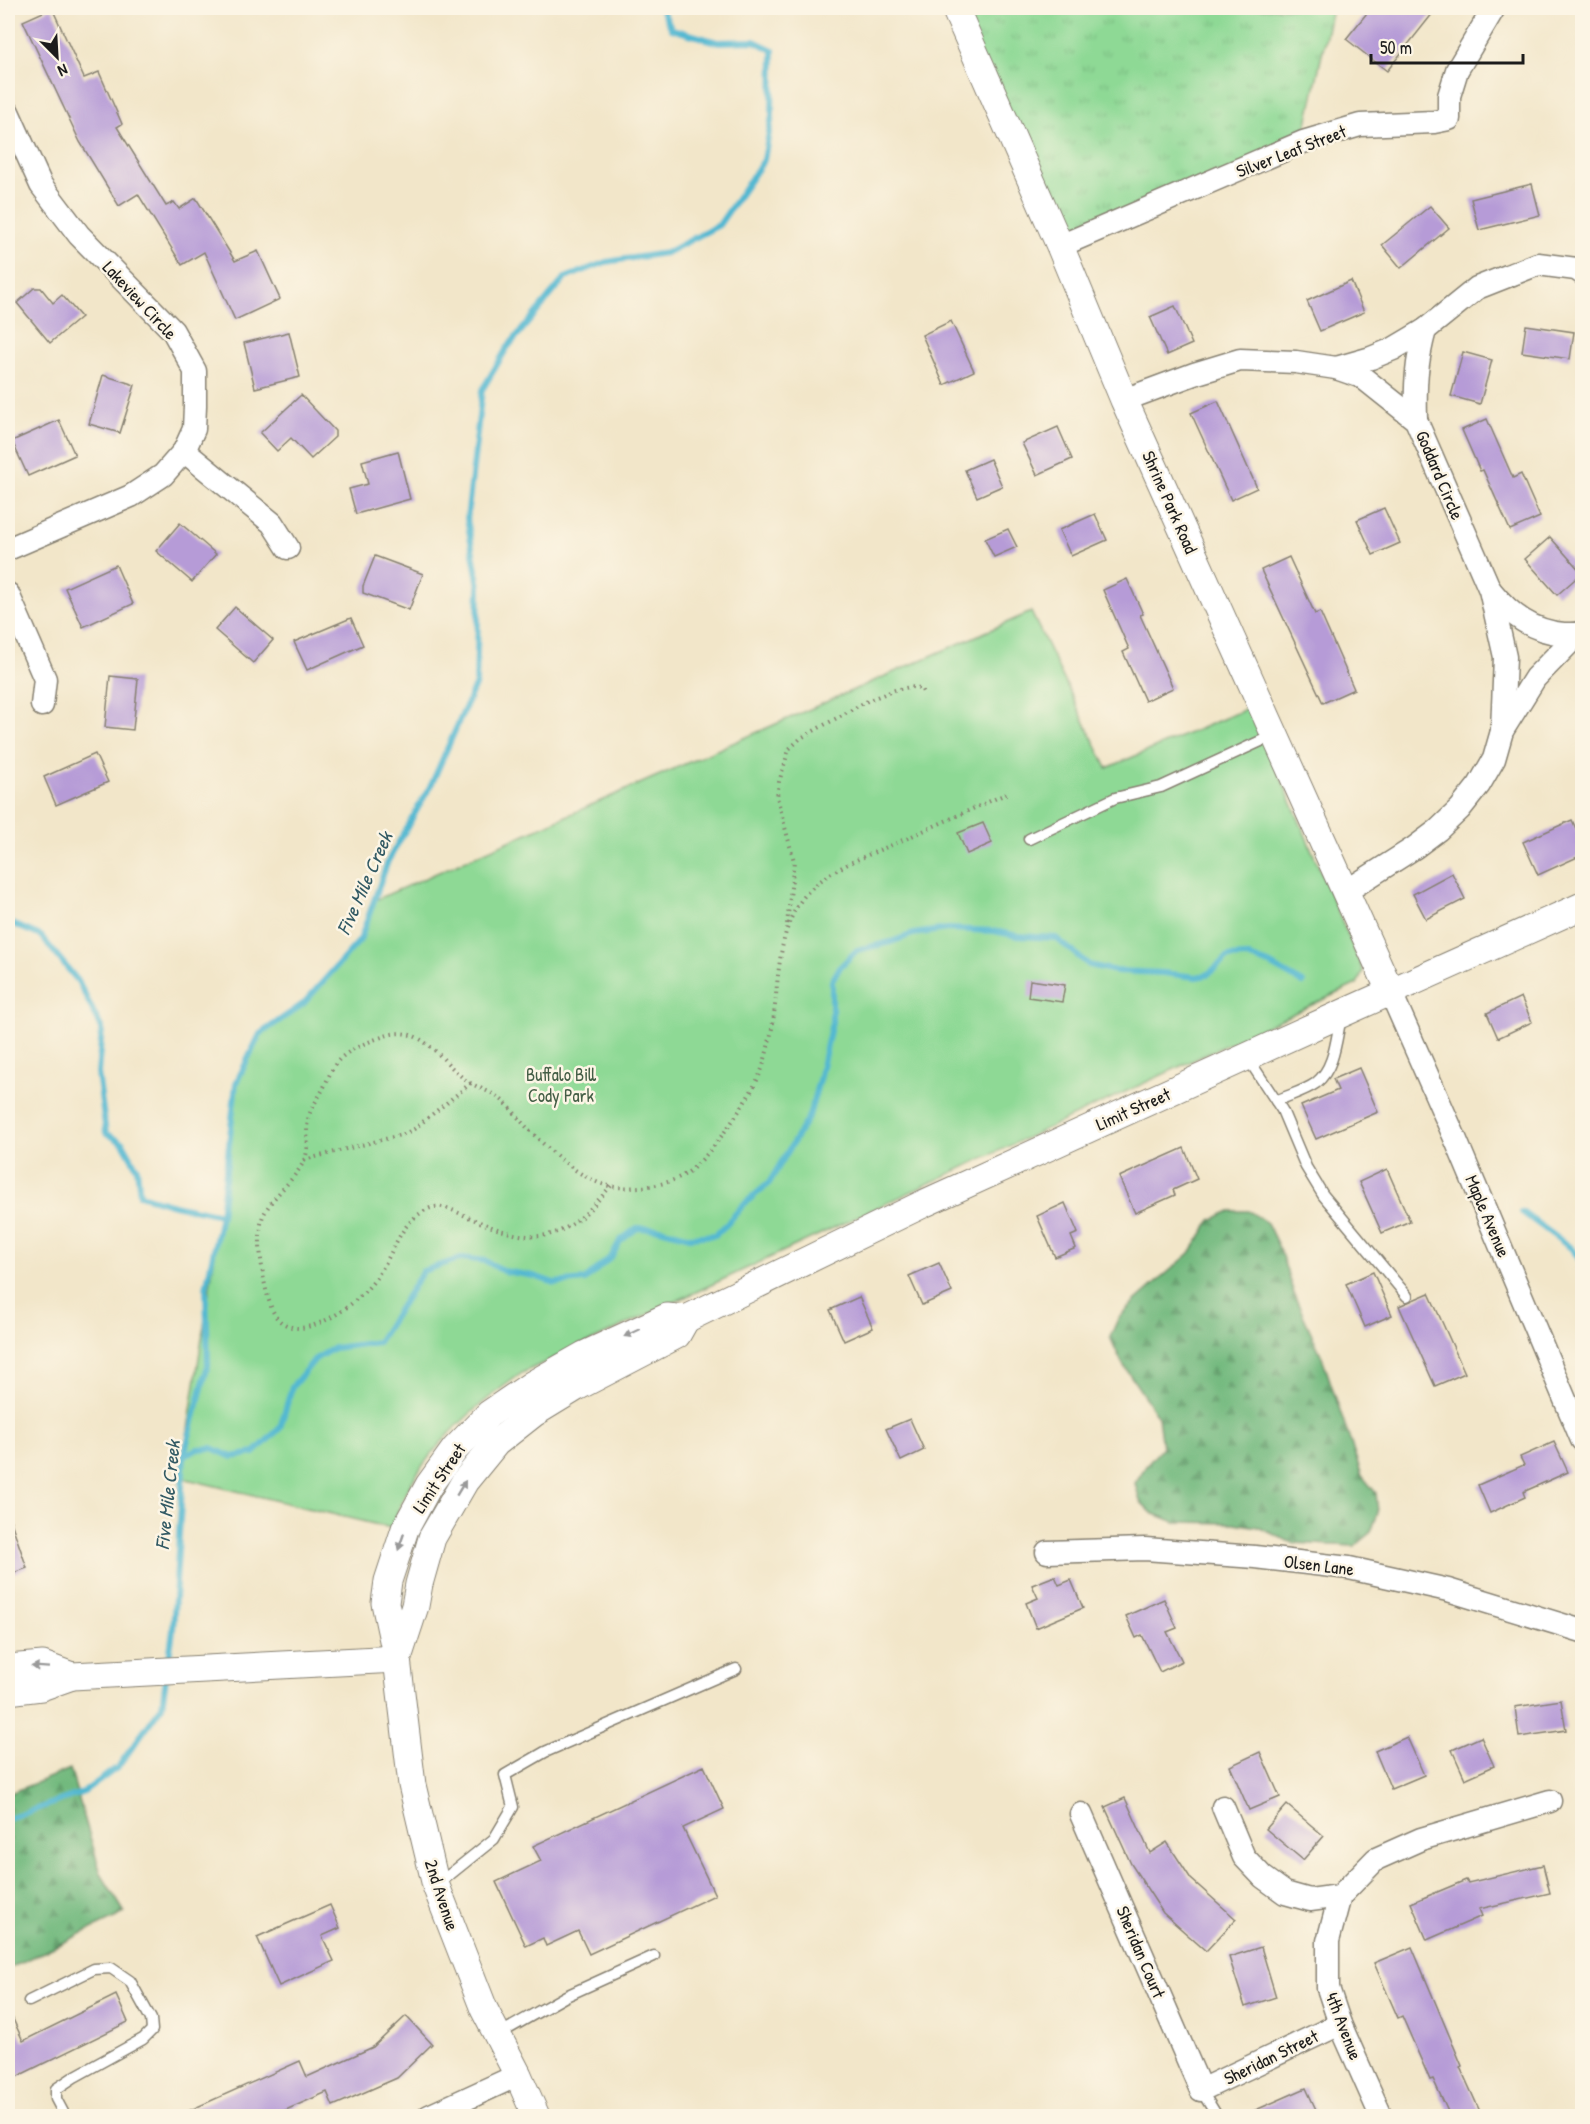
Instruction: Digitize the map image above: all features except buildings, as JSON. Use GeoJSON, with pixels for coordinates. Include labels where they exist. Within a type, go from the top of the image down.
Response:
{"type":"FeatureCollection","features":[{"type":"Feature","properties":{"kind":"street","name":"Shrine Park Road"},"geometry":{"type":"LineString","coordinates":[[955,8],[1060,246],[1124,400],[1391,993]]}},
{"type":"Feature","properties":{"kind":"street","name":"Silver Leaf Street"},"geometry":{"type":"LineString","coordinates":[[1060,246],[1303,142],[1360,125],[1434,122],[1449,119],[1449,96],[1457,70],[1494,8]]}},
{"type":"Feature","properties":{"kind":"street","name":"Lakeview Circle"},"geometry":{"type":"LineString","coordinates":[[8,112],[41,185],[79,235],[173,331],[195,371],[194,429],[184,451],[163,475],[131,496],[8,549]]}},
{"type":"Feature","properties":{"kind":"street"},"geometry":{"type":"LineString","coordinates":[[1336,368],[1393,349],[1425,330],[1477,288],[1538,264],[1576,269],[1582,273]]}},
{"type":"Feature","properties":{"kind":"street"},"geometry":{"type":"LineString","coordinates":[[1416,420],[1417,359],[1425,330]]}},
{"type":"Feature","properties":{"kind":"street","name":"Goddard Circle"},"geometry":{"type":"LineString","coordinates":[[1124,400],[1240,360],[1296,362],[1336,368],[1362,377],[1416,420],[1490,590],[1505,657],[1502,731],[1494,759],[1479,785],[1460,809],[1414,848],[1345,892]]}},
{"type":"Feature","properties":{"kind":"street"},"geometry":{"type":"LineString","coordinates":[[184,451],[272,523],[288,548]]}},
{"type":"Feature","properties":{"kind":"street"},"geometry":{"type":"LineString","coordinates":[[1490,590],[1506,609],[1527,624],[1552,633],[1580,633]]}},
{"type":"Feature","properties":{"kind":"street"},"geometry":{"type":"LineString","coordinates":[[8,594],[45,679],[42,705]]}},
{"type":"Feature","properties":{"kind":"street","name":"Goddard Circle"},"geometry":{"type":"LineString","coordinates":[[1502,731],[1535,678],[1580,633]]}},
{"type":"Feature","properties":{"kind":"street","name":"Limit Street"},"geometry":{"type":"LineString","coordinates":[[397,1659],[385,1603],[388,1581],[405,1529],[429,1485],[456,1449],[489,1414],[533,1384],[573,1361],[667,1317],[686,1319],[925,1203],[1582,906]]}},
{"type":"Feature","properties":{"kind":"street","name":"Maple Avenue"},"geometry":{"type":"LineString","coordinates":[[1391,993],[1455,1138],[1582,1440]]}},
{"type":"Feature","properties":{"kind":"street","name":"Olsen Lane"},"geometry":{"type":"LineString","coordinates":[[1047,1552],[1144,1549],[1255,1557],[1349,1568],[1448,1590],[1582,1631]]}},
{"type":"Feature","properties":{"kind":"street"},"geometry":{"type":"LineString","coordinates":[[8,1691],[41,1687],[72,1676],[397,1659]]}},
{"type":"Feature","properties":{"kind":"street","name":"2nd Avenue"},"geometry":{"type":"LineString","coordinates":[[397,1659],[412,1785],[436,1886],[484,2009],[536,2116]]}},
{"type":"Feature","properties":{"kind":"street"},"geometry":{"type":"LineString","coordinates":[[8,1668],[43,1665],[72,1676]]}},
{"type":"Feature","properties":{"kind":"street"},"geometry":{"type":"LineString","coordinates":[[1223,1807],[1244,1857],[1263,1877],[1286,1893],[1310,1900],[1340,1896],[1376,1859],[1421,1839],[1550,1801]]}},
{"type":"Feature","properties":{"kind":"street","name":"Sheridan Court"},"geometry":{"type":"LineString","coordinates":[[1081,1814],[1201,2090]]}},
{"type":"Feature","properties":{"kind":"street","name":"4th Avenue"},"geometry":{"type":"LineString","coordinates":[[1340,1896],[1328,1941],[1328,1988],[1340,2024],[1381,2116]]}},
{"type":"Feature","properties":{"kind":"street","name":"Sheridan Street"},"geometry":{"type":"LineString","coordinates":[[1201,2090],[1340,2024]]}},
{"type":"Feature","properties":{"kind":"street"},"geometry":{"type":"LineString","coordinates":[[429,2116],[518,2075]]}},
{"type":"Feature","properties":{"kind":"lane"},"geometry":{"type":"LineString","coordinates":[[1029,839],[1115,798],[1161,787],[1274,735]]}},
{"type":"Feature","properties":{"kind":"lane"},"geometry":{"type":"LineString","coordinates":[[1276,1101],[1314,1084],[1326,1073],[1334,1051],[1341,1014]]}},
{"type":"Feature","properties":{"kind":"lane"},"geometry":{"type":"LineString","coordinates":[[1247,1057],[1282,1110],[1306,1167],[1323,1195],[1407,1296]]}},
{"type":"Feature","properties":{"kind":"lane"},"geometry":{"type":"LineString","coordinates":[[436,1886],[494,1839],[499,1831],[513,1807],[505,1775],[545,1752],[736,1669]]}},
{"type":"Feature","properties":{"kind":"lane"},"geometry":{"type":"LineString","coordinates":[[497,2035],[566,1996],[654,1956]]}},
{"type":"Feature","properties":{"kind":"lane"},"geometry":{"type":"LineString","coordinates":[[29,2001],[94,1969],[111,1968],[129,1981],[151,2019],[152,2030],[143,2039],[56,2089],[56,2099],[65,2116]]}},
{"type":"Feature","properties":{"kind":"lane"},"geometry":{"type":"LineString","coordinates":[[1201,2090],[1217,2116]]}},
{"type":"Feature","properties":{"kind":"path"},"geometry":{"type":"LineString","coordinates":[[611,1186],[577,1220],[554,1234],[515,1234],[498,1230],[448,1208],[438,1206],[431,1208],[411,1220],[396,1242],[380,1273],[357,1299],[331,1317],[297,1328],[286,1326],[277,1318],[272,1308],[262,1261],[260,1225],[264,1215],[304,1160],[309,1144],[308,1117],[336,1062],[350,1052],[393,1033],[417,1037],[434,1049],[465,1080],[495,1095],[508,1105],[523,1124],[562,1160],[599,1183],[619,1187],[656,1185],[685,1174],[711,1148],[741,1108],[761,1072],[771,1033],[794,861],[777,797],[784,761],[789,749],[801,738],[869,700],[910,687],[921,688],[924,694]]}},
{"type":"Feature","properties":{"kind":"path"},"geometry":{"type":"LineString","coordinates":[[786,931],[801,900],[810,890],[839,868],[1008,793]]}},
{"type":"Feature","properties":{"kind":"path"},"geometry":{"type":"LineString","coordinates":[[304,1160],[404,1134],[471,1083]]}},
{"type":"Feature","properties":{"kind":"green space"},"geometry":{"type":"Polygon","coordinates":[[[953,8],[1332,8],[1303,142],[1060,246],[953,8]]]}},
{"type":"Feature","properties":{"kind":"green space","name":"Buffalo Bill Cody Park"},"geometry":{"type":"Polygon","coordinates":[[[1031,612],[1107,768],[1251,707],[1363,971],[1357,984],[522,1373],[477,1407],[437,1447],[411,1483],[391,1528],[182,1478],[221,1215],[236,1083],[260,1034],[303,1004],[360,940],[375,900],[1031,612]]]}},
{"type":"Feature","properties":{"kind":"green space"},"geometry":{"type":"Polygon","coordinates":[[[1230,1211],[1249,1211],[1267,1223],[1280,1250],[1295,1297],[1322,1357],[1362,1476],[1376,1493],[1378,1513],[1371,1532],[1354,1546],[1292,1543],[1258,1527],[1235,1523],[1175,1522],[1152,1513],[1140,1501],[1135,1483],[1162,1448],[1158,1417],[1122,1363],[1110,1337],[1118,1319],[1136,1300],[1190,1253],[1211,1220],[1230,1211]]]}},
{"type":"Feature","properties":{"kind":"green space"},"geometry":{"type":"Polygon","coordinates":[[[70,1769],[101,1874],[125,1913],[8,1969],[8,1794],[70,1769]]]}},
{"type":"Feature","properties":{"kind":"waterway","name":"Five Mile Creek"},"geometry":{"type":"LineString","coordinates":[[168,1665],[173,1630],[184,1455],[208,1365],[206,1288],[221,1215],[236,1083],[260,1034],[303,1004],[360,940],[388,861],[432,783],[476,683],[479,587],[467,519],[482,390],[507,348],[565,278],[606,262],[666,253],[719,225],[764,160],[772,116],[773,50],[754,41],[717,42],[672,29],[661,8]]}},
{"type":"Feature","properties":{"kind":"waterway"},"geometry":{"type":"LineString","coordinates":[[8,922],[41,936],[78,981],[102,1029],[98,1073],[106,1133],[123,1143],[137,1168],[140,1195],[221,1215]]}},
{"type":"Feature","properties":{"kind":"waterway"},"geometry":{"type":"LineString","coordinates":[[184,1455],[198,1449],[212,1448],[232,1457],[254,1453],[280,1428],[292,1387],[315,1359],[334,1348],[378,1342],[423,1271],[462,1258],[486,1261],[503,1271],[534,1276],[554,1283],[585,1280],[612,1256],[620,1241],[637,1228],[660,1229],[690,1237],[715,1235],[743,1205],[769,1183],[809,1116],[832,1022],[832,981],[840,967],[857,950],[913,934],[948,929],[994,931],[1018,936],[1056,938],[1089,965],[1116,971],[1196,977],[1207,975],[1228,957],[1247,956],[1269,964],[1303,983]]}},
{"type":"Feature","properties":{"kind":"waterway"},"geometry":{"type":"LineString","coordinates":[[1522,1212],[1571,1248],[1582,1263]]}},
{"type":"Feature","properties":{"kind":"waterway","name":"Five Mile Creek"},"geometry":{"type":"LineString","coordinates":[[8,1819],[84,1792],[118,1767],[162,1706],[166,1678]]}}]}
